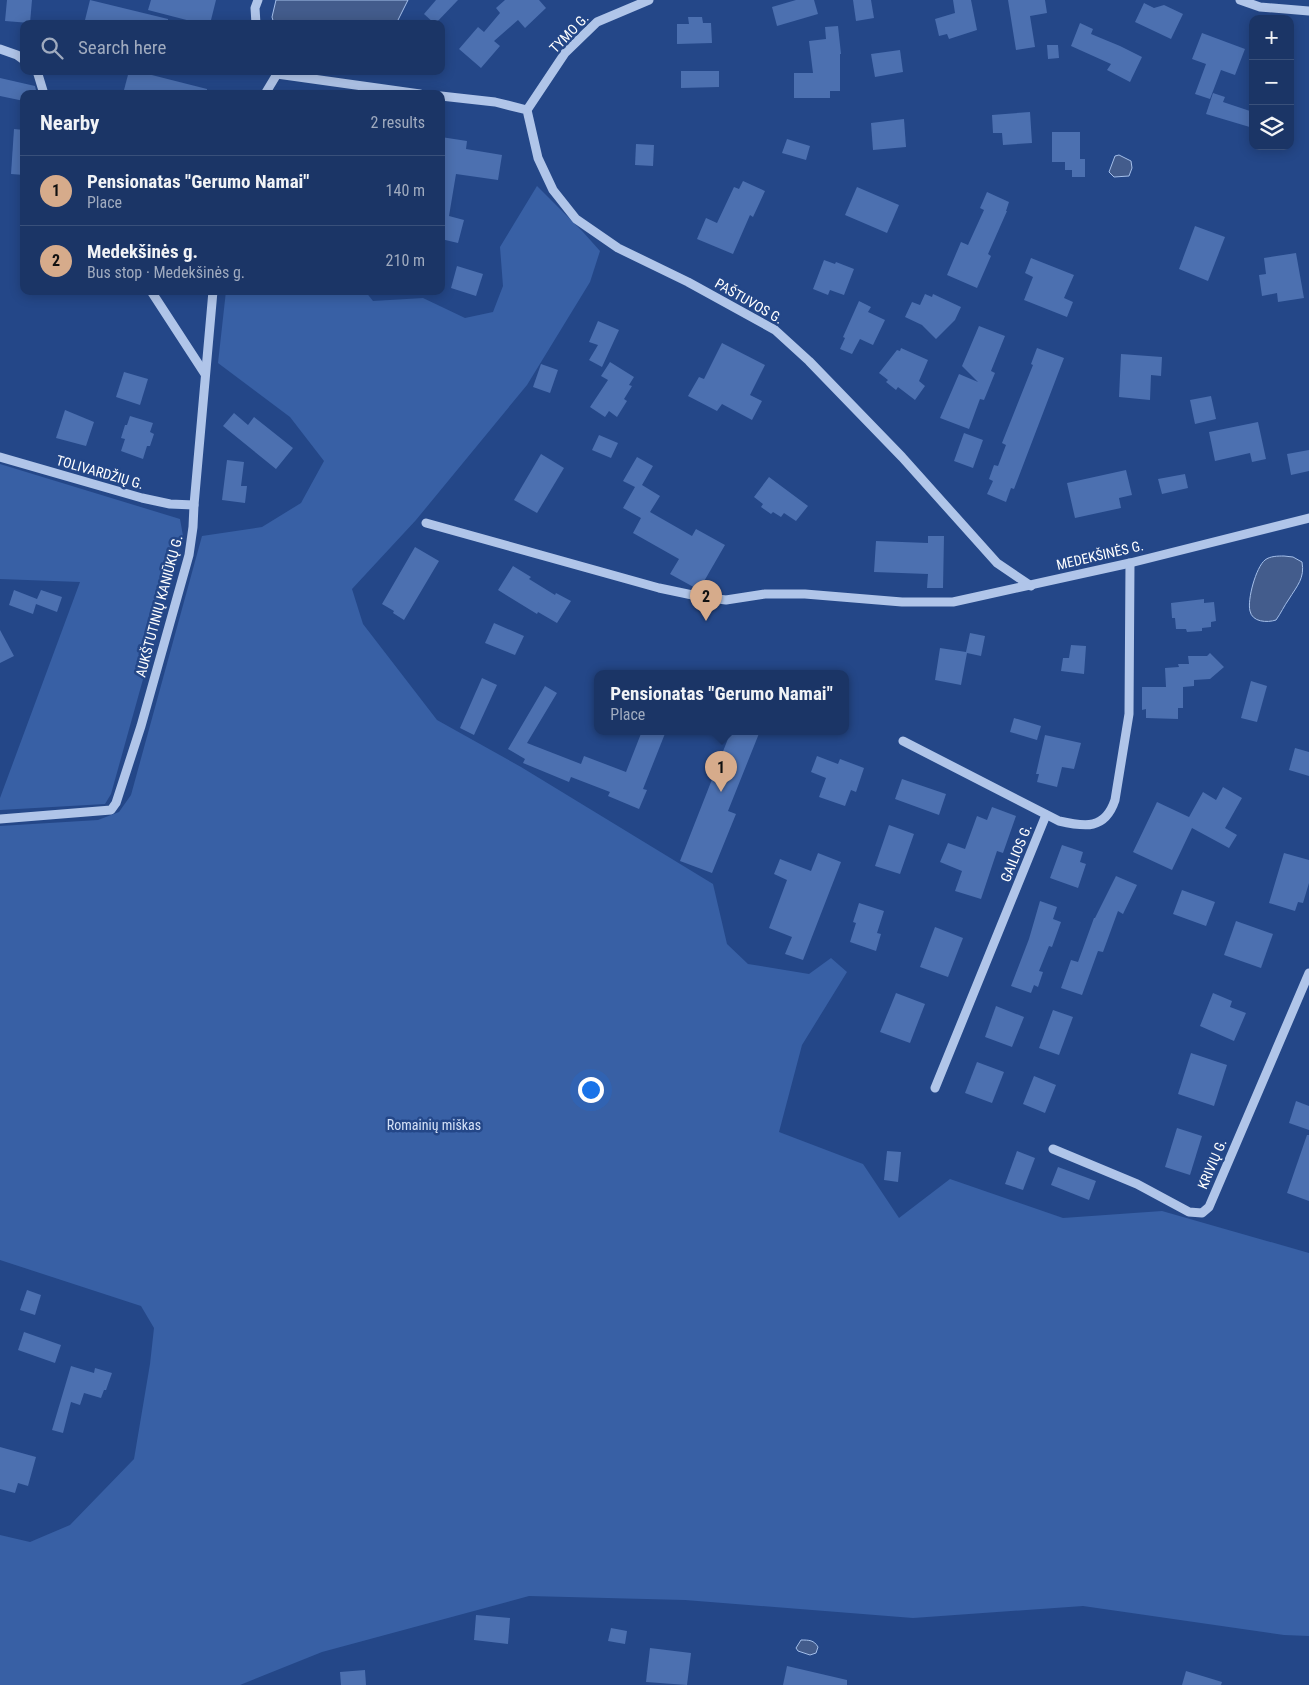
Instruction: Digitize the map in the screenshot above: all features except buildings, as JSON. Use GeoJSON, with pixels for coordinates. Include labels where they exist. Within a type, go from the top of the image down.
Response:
{"type":"FeatureCollection","features":[{"type":"Feature","properties":{"kind":"street"},"geometry":{"type":"LineString","coordinates":[[256,20],[255,8],[258,0]]}},
{"type":"Feature","properties":{"kind":"street","name":"TYMO G."},"geometry":{"type":"LineString","coordinates":[[528,110],[565,53],[597,22],[649,0]]}},
{"type":"Feature","properties":{"kind":"street"},"geometry":{"type":"LineString","coordinates":[[1240,0],[1260,7],[1309,11]]}},
{"type":"Feature","properties":{"kind":"street"},"geometry":{"type":"LineString","coordinates":[[0,49],[20,57]]}},
{"type":"Feature","properties":{"kind":"street"},"geometry":{"type":"LineString","coordinates":[[38,75],[43,90]]}},
{"type":"Feature","properties":{"kind":"street"},"geometry":{"type":"LineString","coordinates":[[267,90],[274,75]]}},
{"type":"Feature","properties":{"kind":"street"},"geometry":{"type":"LineString","coordinates":[[296,75],[394,90]]}},
{"type":"Feature","properties":{"kind":"street"},"geometry":{"type":"LineString","coordinates":[[445,96],[495,102],[528,110]]}},
{"type":"Feature","properties":{"kind":"street","name":"PAŠTUVOS G."},"geometry":{"type":"LineString","coordinates":[[528,110],[538,158],[553,190],[576,219],[618,248],[696,286],[775,330],[902,457],[997,563],[1031,586]]}},
{"type":"Feature","properties":{"kind":"street"},"geometry":{"type":"LineString","coordinates":[[153,295],[206,374]]}},
{"type":"Feature","properties":{"kind":"street","name":"AUKŠTUTINIŲ KANIŪKŲ G."},"geometry":{"type":"LineString","coordinates":[[0,819],[111,810],[116,803],[141,726],[189,555],[213,295]]}},
{"type":"Feature","properties":{"kind":"street","name":"TOLIVARDŽIŲ G."},"geometry":{"type":"LineString","coordinates":[[0,457],[142,498],[170,504],[194,505]]}},
{"type":"Feature","properties":{"kind":"street","name":"MEDEKŠINĖS G."},"geometry":{"type":"LineString","coordinates":[[426,523],[658,588],[702,597],[726,600],[765,594],[805,594],[902,602],[953,602],[1130,563],[1309,518]]}},
{"type":"Feature","properties":{"kind":"street","name":"GAILIOS G."},"geometry":{"type":"LineString","coordinates":[[935,1088],[1046,815],[1059,821],[1087,826],[1100,822],[1110,812],[1115,800],[1129,714],[1130,563]]}},
{"type":"Feature","properties":{"kind":"street"},"geometry":{"type":"LineString","coordinates":[[903,741],[1046,815]]}},
{"type":"Feature","properties":{"kind":"street","name":"KRIVIŲ G."},"geometry":{"type":"LineString","coordinates":[[1053,1149],[1137,1184],[1189,1212],[1202,1214],[1209,1207],[1309,973]]}},
{"type":"Feature","properties":{"kind":"green space","name":"Romainių miškas"},"geometry":{"type":"Polygon","coordinates":[[[537,186],[600,251],[590,282],[527,385],[416,520],[352,589],[363,624],[437,720],[521,767],[713,884],[727,944],[748,964],[809,974],[831,958],[847,972],[802,1045],[779,1132],[863,1164],[899,1218],[950,1179],[1063,1218],[1162,1211],[1309,1253],[1309,1636],[1284,1635],[1083,1606],[913,1618],[685,1600],[529,1596],[322,1652],[240,1685],[0,1685],[0,1535],[30,1542],[70,1525],[134,1459],[154,1328],[141,1306],[0,1260],[0,826],[98,820],[119,812],[131,795],[202,536],[262,527],[301,503],[324,461],[290,417],[218,363],[226,295],[368,295],[373,301],[423,298],[465,318],[493,312],[503,286],[500,247],[537,186]]]}},
{"type":"Feature","properties":{"kind":"green space"},"geometry":{"type":"Polygon","coordinates":[[[0,464],[180,519],[183,536],[111,794],[105,804],[0,810],[0,798],[80,582],[0,579],[0,464]]]}},
{"type":"Feature","properties":{"kind":"shaded area"},"geometry":{"type":"Polygon","coordinates":[[[276,0],[408,0],[398,20],[273,20],[276,0]]]}},
{"type":"Feature","properties":{"kind":"shaded area"},"geometry":{"type":"Polygon","coordinates":[[[1119,155],[1131,161],[1132,168],[1129,176],[1114,177],[1109,172],[1115,156],[1119,155]]]}},
{"type":"Feature","properties":{"kind":"shaded area"},"geometry":{"type":"Polygon","coordinates":[[[1274,556],[1293,557],[1302,562],[1303,568],[1300,582],[1276,620],[1264,621],[1257,619],[1251,615],[1249,606],[1258,569],[1267,559],[1274,556]]]}},
{"type":"Feature","properties":{"kind":"shaded area"},"geometry":{"type":"Polygon","coordinates":[[[801,1640],[809,1640],[815,1643],[818,1647],[816,1653],[810,1655],[798,1651],[796,1648],[801,1640]]]}},
{"type":"Feature","properties":{"kind":"place","name":"Medekšinės g."},"geometry":{"type":"Point","coordinates":[706,621]}},
{"type":"Feature","properties":{"kind":"place","name":"Pensionatas \"Gerumo Namai\""},"geometry":{"type":"Point","coordinates":[721,792]}}]}
